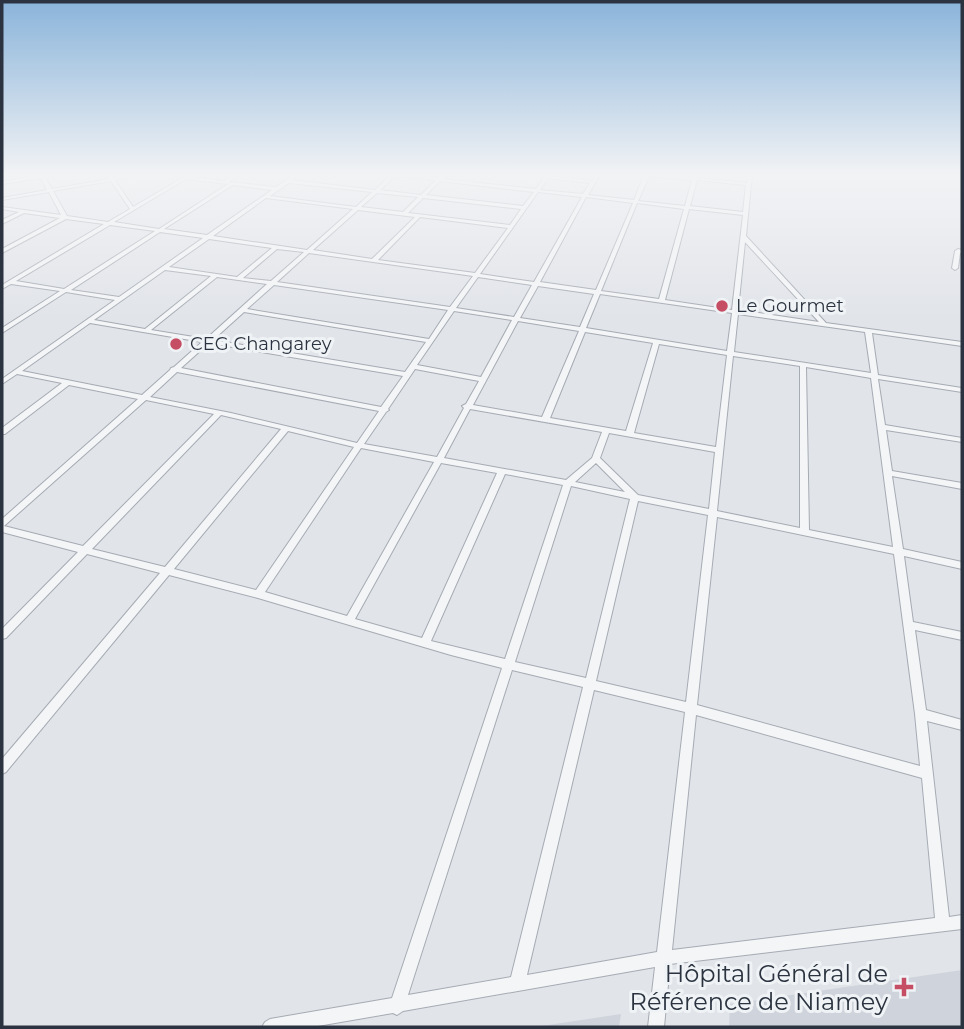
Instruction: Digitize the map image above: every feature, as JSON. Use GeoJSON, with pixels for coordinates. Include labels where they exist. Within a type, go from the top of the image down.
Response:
{"type":"FeatureCollection","features":[{"type":"Feature","properties":{"kind":"street"},"geometry":{"type":"LineString","coordinates":[[2,251],[56,222]]}},
{"type":"Feature","properties":{"kind":"street"},"geometry":{"type":"LineString","coordinates":[[103,222],[962,344]]}},
{"type":"Feature","properties":{"kind":"street"},"geometry":{"type":"LineString","coordinates":[[2,331],[172,222]]}},
{"type":"Feature","properties":{"kind":"street"},"geometry":{"type":"LineString","coordinates":[[2,381],[229,222]]}},
{"type":"Feature","properties":{"kind":"street"},"geometry":{"type":"LineString","coordinates":[[2,524],[141,397],[342,222]]}},
{"type":"Feature","properties":{"kind":"street"},"geometry":{"type":"LineString","coordinates":[[374,260],[412,222]]}},
{"type":"Feature","properties":{"kind":"street"},"geometry":{"type":"LineString","coordinates":[[473,222],[511,227]]}},
{"type":"Feature","properties":{"kind":"street"},"geometry":{"type":"LineString","coordinates":[[258,594],[452,309],[515,222]]}},
{"type":"Feature","properties":{"kind":"street"},"geometry":{"type":"LineString","coordinates":[[349,621],[422,494],[436,461],[570,222]]}},
{"type":"Feature","properties":{"kind":"street"},"geometry":{"type":"LineString","coordinates":[[545,420],[627,222]]}},
{"type":"Feature","properties":{"kind":"street"},"geometry":{"type":"LineString","coordinates":[[662,301],[683,222]]}},
{"type":"Feature","properties":{"kind":"street"},"geometry":{"type":"LineString","coordinates":[[656,1027],[744,222]]}},
{"type":"Feature","properties":{"kind":"street"},"geometry":{"type":"LineString","coordinates":[[2,287],[111,223]]}},
{"type":"Feature","properties":{"kind":"street"},"geometry":{"type":"LineString","coordinates":[[743,236],[824,324]]}},
{"type":"Feature","properties":{"kind":"street"},"geometry":{"type":"LineString","coordinates":[[239,278],[276,247]]}},
{"type":"Feature","properties":{"kind":"street"},"geometry":{"type":"LineString","coordinates":[[955,268],[958,251],[962,252]]}},
{"type":"Feature","properties":{"kind":"street"},"geometry":{"type":"LineString","coordinates":[[164,268],[452,309],[962,390]]}},
{"type":"Feature","properties":{"kind":"street"},"geometry":{"type":"LineString","coordinates":[[147,330],[216,275]]}},
{"type":"Feature","properties":{"kind":"street"},"geometry":{"type":"LineString","coordinates":[[2,280],[120,299]]}},
{"type":"Feature","properties":{"kind":"street"},"geometry":{"type":"LineString","coordinates":[[241,310],[431,341]]}},
{"type":"Feature","properties":{"kind":"street"},"geometry":{"type":"LineString","coordinates":[[89,321],[408,376]]}},
{"type":"Feature","properties":{"kind":"street"},"geometry":{"type":"LineString","coordinates":[[869,330],[921,714],[943,925]]}},
{"type":"Feature","properties":{"kind":"street"},"geometry":{"type":"LineString","coordinates":[[629,435],[656,343]]}},
{"type":"Feature","properties":{"kind":"street"},"geometry":{"type":"LineString","coordinates":[[803,365],[805,533]]}},
{"type":"Feature","properties":{"kind":"street"},"geometry":{"type":"LineString","coordinates":[[414,367],[481,379]]}},
{"type":"Feature","properties":{"kind":"street"},"geometry":{"type":"LineString","coordinates":[[173,369],[385,410]]}},
{"type":"Feature","properties":{"kind":"street"},"geometry":{"type":"LineString","coordinates":[[16,372],[219,413],[361,446],[635,497],[962,565]]}},
{"type":"Feature","properties":{"kind":"street"},"geometry":{"type":"LineString","coordinates":[[2,432],[68,382]]}},
{"type":"Feature","properties":{"kind":"street"},"geometry":{"type":"LineString","coordinates":[[466,406],[719,450]]}},
{"type":"Feature","properties":{"kind":"street"},"geometry":{"type":"LineString","coordinates":[[2,635],[219,413]]}},
{"type":"Feature","properties":{"kind":"street"},"geometry":{"type":"LineString","coordinates":[[882,427],[962,440]]}},
{"type":"Feature","properties":{"kind":"street"},"geometry":{"type":"LineString","coordinates":[[2,768],[286,428]]}},
{"type":"Feature","properties":{"kind":"street"},"geometry":{"type":"LineString","coordinates":[[397,1007],[568,484],[596,459],[606,431]]}},
{"type":"Feature","properties":{"kind":"street"},"geometry":{"type":"LineString","coordinates":[[596,459],[635,497]]}},
{"type":"Feature","properties":{"kind":"street"},"geometry":{"type":"LineString","coordinates":[[425,643],[502,472]]}},
{"type":"Feature","properties":{"kind":"street"},"geometry":{"type":"LineString","coordinates":[[888,473],[962,486]]}},
{"type":"Feature","properties":{"kind":"street"},"geometry":{"type":"LineString","coordinates":[[517,984],[635,497]]}},
{"type":"Feature","properties":{"kind":"street"},"geometry":{"type":"LineString","coordinates":[[2,529],[258,594],[425,643],[690,708],[927,774]]}},
{"type":"Feature","properties":{"kind":"street"},"geometry":{"type":"LineString","coordinates":[[909,625],[962,636]]}},
{"type":"Feature","properties":{"kind":"street"},"geometry":{"type":"LineString","coordinates":[[921,714],[962,725]]}},
{"type":"Feature","properties":{"kind":"street"},"geometry":{"type":"LineString","coordinates":[[270,1027],[397,1007],[663,958],[962,922]]}},
{"type":"Feature","properties":{"kind":"shaded area","name":"Hôpital Général de Référence de Niamey"},"geometry":{"type":"Polygon","coordinates":[[[962,970],[962,1027],[729,1027],[730,1004],[962,970]]]}},
{"type":"Feature","properties":{"kind":"shaded area"},"geometry":{"type":"Polygon","coordinates":[[[621,1014],[619,1027],[535,1027],[621,1014]]]}},
{"type":"Feature","properties":{"kind":"place","name":"Le Gourmet"},"geometry":{"type":"Point","coordinates":[722,306]}},
{"type":"Feature","properties":{"kind":"place","name":"CEG Changarey"},"geometry":{"type":"Point","coordinates":[176,344]}},
{"type":"Feature","properties":{"kind":"place","name":"Hôpital Général de Référence de Niamey"},"geometry":{"type":"Point","coordinates":[904,987]}}]}
